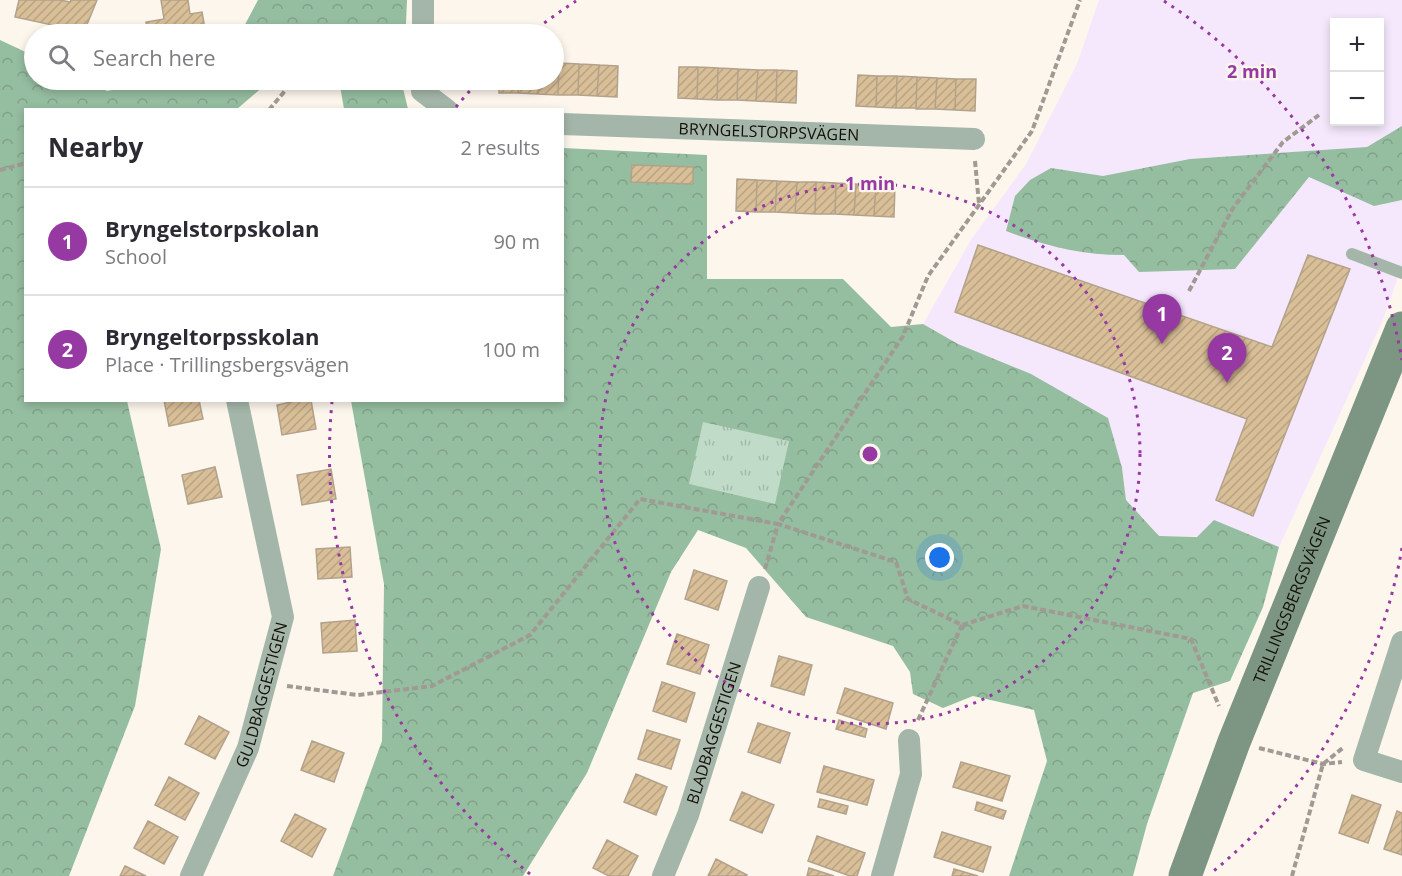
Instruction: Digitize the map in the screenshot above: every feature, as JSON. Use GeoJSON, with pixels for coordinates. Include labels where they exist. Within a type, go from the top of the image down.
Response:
{"type":"FeatureCollection","features":[{"type":"Feature","properties":{"kind":"street"},"geometry":{"type":"LineString","coordinates":[[423,0],[423,24]]}},
{"type":"Feature","properties":{"kind":"street"},"geometry":{"type":"LineString","coordinates":[[422,90],[444,108]]}},
{"type":"Feature","properties":{"kind":"street","name":"BRYNGELSTORPSVÄGEN"},"geometry":{"type":"LineString","coordinates":[[564,124],[974,139]]}},
{"type":"Feature","properties":{"kind":"street","name":"TRILLINGSBERGSVÄGEN"},"geometry":{"type":"LineString","coordinates":[[1185,876],[1234,742],[1402,328]]}},
{"type":"Feature","properties":{"kind":"street","name":"GULDBAGGESTIGEN"},"geometry":{"type":"LineString","coordinates":[[191,876],[248,748],[283,617],[237,402]]}},
{"type":"Feature","properties":{"kind":"street","name":"BLADBAGGESTIGEN"},"geometry":{"type":"LineString","coordinates":[[663,876],[688,814],[759,587]]}},
{"type":"Feature","properties":{"kind":"street"},"geometry":{"type":"LineString","coordinates":[[1402,642],[1364,759],[1402,772]]}},
{"type":"Feature","properties":{"kind":"street"},"geometry":{"type":"LineString","coordinates":[[882,876],[911,774],[909,740]]}},
{"type":"Feature","properties":{"kind":"lane"},"geometry":{"type":"LineString","coordinates":[[1352,254],[1402,273]]}},
{"type":"Feature","properties":{"kind":"path"},"geometry":{"type":"LineString","coordinates":[[759,587],[778,524],[903,336],[928,276],[1032,131],[1080,0]]}},
{"type":"Feature","properties":{"kind":"path"},"geometry":{"type":"LineString","coordinates":[[271,108],[286,90]]}},
{"type":"Feature","properties":{"kind":"path"},"geometry":{"type":"LineString","coordinates":[[1189,291],[1233,208],[1283,142],[1319,115]]}},
{"type":"Feature","properties":{"kind":"path"},"geometry":{"type":"LineString","coordinates":[[974,139],[979,205]]}},
{"type":"Feature","properties":{"kind":"path"},"geometry":{"type":"LineString","coordinates":[[0,170],[24,164]]}},
{"type":"Feature","properties":{"kind":"path"},"geometry":{"type":"LineString","coordinates":[[265,683],[358,695],[432,686],[530,635],[640,499],[778,524],[896,562],[908,599],[962,625],[1023,606],[1191,639],[1234,742],[1323,764],[1364,759]]}},
{"type":"Feature","properties":{"kind":"path"},"geometry":{"type":"LineString","coordinates":[[909,740],[962,625]]}},
{"type":"Feature","properties":{"kind":"path"},"geometry":{"type":"LineString","coordinates":[[1293,876],[1323,764],[1376,722]]}},
{"type":"Feature","properties":{"kind":"shaded area"},"geometry":{"type":"Polygon","coordinates":[[[1099,0],[1402,0],[1402,266],[1382,322],[1279,547],[1250,536],[1159,536],[1126,500],[1122,468],[958,344],[923,324],[971,240],[1026,164],[1077,64],[1099,0]]]}},
{"type":"Feature","properties":{"kind":"green space"},"geometry":{"type":"Polygon","coordinates":[[[258,0],[407,0],[406,24],[245,24],[258,0]]]}},
{"type":"Feature","properties":{"kind":"green space"},"geometry":{"type":"Polygon","coordinates":[[[0,40],[24,51],[24,90],[259,90],[238,108],[24,108],[24,402],[127,402],[161,549],[135,706],[69,876],[0,876],[0,40]]]}},
{"type":"Feature","properties":{"kind":"green space"},"geometry":{"type":"Polygon","coordinates":[[[341,90],[403,90],[408,108],[344,108],[341,90]]]}},
{"type":"Feature","properties":{"kind":"green space"},"geometry":{"type":"Polygon","coordinates":[[[1402,126],[1402,200],[1374,206],[1309,177],[1235,269],[1139,272],[1124,255],[1064,249],[1006,231],[1015,196],[1030,180],[1051,168],[1103,176],[1190,159],[1367,147],[1402,126]]]}},
{"type":"Feature","properties":{"kind":"green space"},"geometry":{"type":"Polygon","coordinates":[[[564,148],[707,155],[707,279],[843,279],[891,327],[923,324],[958,344],[1031,374],[1108,418],[1122,468],[1126,500],[1159,536],[1197,537],[1214,520],[1279,547],[1263,607],[1230,681],[1193,693],[1147,824],[1133,876],[1009,876],[1047,761],[1034,710],[973,696],[943,708],[913,694],[910,672],[893,646],[806,617],[746,548],[698,530],[671,572],[587,773],[523,876],[333,876],[382,741],[384,584],[351,402],[564,402],[564,148]]]}},
{"type":"Feature","properties":{"kind":"green space"},"geometry":{"type":"Polygon","coordinates":[[[703,422],[789,441],[775,504],[689,484],[703,422]]]}},
{"type":"Feature","properties":{"kind":"building"},"geometry":{"type":"Polygon","coordinates":[[[19,0],[70,2],[71,0],[97,0],[87,24],[47,24],[15,17],[19,0]]]}},
{"type":"Feature","properties":{"kind":"building"},"geometry":{"type":"Polygon","coordinates":[[[161,0],[188,0],[190,14],[202,12],[204,24],[146,24],[146,22],[164,19],[161,0]]]}},
{"type":"Feature","properties":{"kind":"building"},"geometry":{"type":"Polygon","coordinates":[[[564,63],[579,64],[578,95],[558,95],[558,90],[564,90],[564,63]]]}},
{"type":"Feature","properties":{"kind":"building"},"geometry":{"type":"Polygon","coordinates":[[[579,64],[599,65],[597,96],[578,95],[579,64]]]}},
{"type":"Feature","properties":{"kind":"building"},"geometry":{"type":"Polygon","coordinates":[[[599,65],[618,66],[617,97],[597,96],[599,65]]]}},
{"type":"Feature","properties":{"kind":"building"},"geometry":{"type":"Polygon","coordinates":[[[679,67],[698,67],[697,99],[678,98],[679,67]]]}},
{"type":"Feature","properties":{"kind":"building"},"geometry":{"type":"Polygon","coordinates":[[[698,67],[718,68],[717,100],[697,99],[698,67]]]}},
{"type":"Feature","properties":{"kind":"building"},"geometry":{"type":"Polygon","coordinates":[[[718,68],[738,69],[737,100],[717,100],[718,68]]]}},
{"type":"Feature","properties":{"kind":"building"},"geometry":{"type":"Polygon","coordinates":[[[738,69],[758,70],[756,101],[737,100],[738,69]]]}},
{"type":"Feature","properties":{"kind":"building"},"geometry":{"type":"Polygon","coordinates":[[[758,70],[777,70],[776,102],[756,101],[758,70]]]}},
{"type":"Feature","properties":{"kind":"building"},"geometry":{"type":"Polygon","coordinates":[[[777,70],[797,71],[796,103],[776,102],[777,70]]]}},
{"type":"Feature","properties":{"kind":"building"},"geometry":{"type":"Polygon","coordinates":[[[858,75],[877,76],[876,107],[856,106],[858,75]]]}},
{"type":"Feature","properties":{"kind":"building"},"geometry":{"type":"Polygon","coordinates":[[[877,76],[897,76],[896,108],[876,107],[877,76]]]}},
{"type":"Feature","properties":{"kind":"building"},"geometry":{"type":"Polygon","coordinates":[[[897,76],[917,77],[916,108],[896,108],[897,76]]]}},
{"type":"Feature","properties":{"kind":"building"},"geometry":{"type":"Polygon","coordinates":[[[917,77],[937,78],[935,109],[916,109],[917,77]]]}},
{"type":"Feature","properties":{"kind":"building"},"geometry":{"type":"Polygon","coordinates":[[[937,78],[956,79],[955,110],[935,109],[937,78]]]}},
{"type":"Feature","properties":{"kind":"building"},"geometry":{"type":"Polygon","coordinates":[[[956,79],[976,79],[975,111],[955,110],[956,79]]]}},
{"type":"Feature","properties":{"kind":"building"},"geometry":{"type":"Polygon","coordinates":[[[499,90],[518,90],[518,93],[499,93],[499,90]]]}},
{"type":"Feature","properties":{"kind":"building"},"geometry":{"type":"Polygon","coordinates":[[[518,90],[538,90],[538,94],[518,93],[518,90]]]}},
{"type":"Feature","properties":{"kind":"building"},"geometry":{"type":"Polygon","coordinates":[[[538,90],[558,90],[558,95],[538,94],[538,90]]]}},
{"type":"Feature","properties":{"kind":"building"},"geometry":{"type":"Polygon","coordinates":[[[632,165],[693,167],[693,184],[631,182],[632,165]]]}},
{"type":"Feature","properties":{"kind":"building"},"geometry":{"type":"Polygon","coordinates":[[[737,179],[757,180],[756,212],[736,211],[737,179]]]}},
{"type":"Feature","properties":{"kind":"building"},"geometry":{"type":"Polygon","coordinates":[[[757,180],[777,181],[775,212],[756,212],[757,180]]]}},
{"type":"Feature","properties":{"kind":"building"},"geometry":{"type":"Polygon","coordinates":[[[777,181],[797,182],[795,213],[775,212],[777,181]]]}},
{"type":"Feature","properties":{"kind":"building"},"geometry":{"type":"Polygon","coordinates":[[[797,182],[816,182],[815,214],[795,213],[797,182]]]}},
{"type":"Feature","properties":{"kind":"building"},"geometry":{"type":"Polygon","coordinates":[[[816,182],[836,183],[835,214],[815,214],[816,182]]]}},
{"type":"Feature","properties":{"kind":"building"},"geometry":{"type":"Polygon","coordinates":[[[836,183],[856,184],[854,215],[835,214],[836,183]]]}},
{"type":"Feature","properties":{"kind":"building"},"geometry":{"type":"Polygon","coordinates":[[[856,184],[876,185],[874,216],[854,215],[856,184]]]}},
{"type":"Feature","properties":{"kind":"building"},"geometry":{"type":"Polygon","coordinates":[[[876,185],[895,185],[894,217],[874,216],[876,185]]]}},
{"type":"Feature","properties":{"kind":"building"},"geometry":{"type":"Polygon","coordinates":[[[978,245],[1272,347],[1308,255],[1350,269],[1253,516],[1216,500],[1247,419],[955,312],[978,245]]]}},
{"type":"Feature","properties":{"kind":"building"},"geometry":{"type":"Polygon","coordinates":[[[164,402],[199,402],[203,419],[169,426],[164,402]]]}},
{"type":"Feature","properties":{"kind":"building"},"geometry":{"type":"Polygon","coordinates":[[[311,402],[316,429],[282,435],[277,405],[311,402]]]}},
{"type":"Feature","properties":{"kind":"building"},"geometry":{"type":"Polygon","coordinates":[[[215,467],[222,497],[188,504],[182,475],[215,467]]]}},
{"type":"Feature","properties":{"kind":"building"},"geometry":{"type":"Polygon","coordinates":[[[331,469],[336,499],[302,505],[297,475],[331,469]]]}},
{"type":"Feature","properties":{"kind":"building"},"geometry":{"type":"Polygon","coordinates":[[[350,547],[352,577],[318,579],[316,549],[350,547]]]}},
{"type":"Feature","properties":{"kind":"building"},"geometry":{"type":"Polygon","coordinates":[[[694,570],[727,581],[718,610],[685,599],[694,570]]]}},
{"type":"Feature","properties":{"kind":"building"},"geometry":{"type":"Polygon","coordinates":[[[355,620],[357,651],[323,653],[321,623],[355,620]]]}},
{"type":"Feature","properties":{"kind":"building"},"geometry":{"type":"Polygon","coordinates":[[[677,634],[709,645],[700,674],[667,664],[677,634]]]}},
{"type":"Feature","properties":{"kind":"building"},"geometry":{"type":"Polygon","coordinates":[[[779,656],[812,665],[804,695],[771,686],[779,656]]]}},
{"type":"Feature","properties":{"kind":"building"},"geometry":{"type":"Polygon","coordinates":[[[662,682],[695,693],[686,722],[653,711],[662,682]]]}},
{"type":"Feature","properties":{"kind":"building"},"geometry":{"type":"Polygon","coordinates":[[[845,688],[893,703],[886,729],[837,713],[845,688]]]}},
{"type":"Feature","properties":{"kind":"building"},"geometry":{"type":"Polygon","coordinates":[[[199,716],[229,732],[215,759],[185,744],[199,716]]]}},
{"type":"Feature","properties":{"kind":"building"},"geometry":{"type":"Polygon","coordinates":[[[839,720],[867,729],[865,737],[836,729],[839,720]]]}},
{"type":"Feature","properties":{"kind":"building"},"geometry":{"type":"Polygon","coordinates":[[[758,723],[790,733],[780,763],[748,752],[758,723]]]}},
{"type":"Feature","properties":{"kind":"building"},"geometry":{"type":"Polygon","coordinates":[[[647,730],[680,740],[671,769],[638,759],[647,730]]]}},
{"type":"Feature","properties":{"kind":"building"},"geometry":{"type":"Polygon","coordinates":[[[312,741],[344,753],[334,782],[301,770],[312,741]]]}},
{"type":"Feature","properties":{"kind":"building"},"geometry":{"type":"Polygon","coordinates":[[[961,762],[1010,776],[1002,801],[953,787],[961,762]]]}},
{"type":"Feature","properties":{"kind":"building"},"geometry":{"type":"Polygon","coordinates":[[[824,766],[874,780],[867,805],[817,792],[824,766]]]}},
{"type":"Feature","properties":{"kind":"building"},"geometry":{"type":"Polygon","coordinates":[[[636,774],[667,787],[656,815],[624,802],[636,774]]]}},
{"type":"Feature","properties":{"kind":"building"},"geometry":{"type":"Polygon","coordinates":[[[169,777],[199,793],[185,820],[155,805],[169,777]]]}},
{"type":"Feature","properties":{"kind":"building"},"geometry":{"type":"Polygon","coordinates":[[[742,792],[774,805],[762,833],[730,820],[742,792]]]}},
{"type":"Feature","properties":{"kind":"building"},"geometry":{"type":"Polygon","coordinates":[[[1352,795],[1381,805],[1368,843],[1339,833],[1352,795]]]}},
{"type":"Feature","properties":{"kind":"building"},"geometry":{"type":"Polygon","coordinates":[[[820,799],[848,806],[846,814],[818,807],[820,799]]]}},
{"type":"Feature","properties":{"kind":"building"},"geometry":{"type":"Polygon","coordinates":[[[977,802],[1006,811],[1003,819],[975,810],[977,802]]]}},
{"type":"Feature","properties":{"kind":"building"},"geometry":{"type":"Polygon","coordinates":[[[1397,811],[1402,813],[1402,855],[1384,849],[1397,811]]]}},
{"type":"Feature","properties":{"kind":"building"},"geometry":{"type":"Polygon","coordinates":[[[295,814],[326,829],[312,857],[281,841],[295,814]]]}},
{"type":"Feature","properties":{"kind":"building"},"geometry":{"type":"Polygon","coordinates":[[[148,821],[178,837],[164,864],[134,848],[148,821]]]}},
{"type":"Feature","properties":{"kind":"building"},"geometry":{"type":"Polygon","coordinates":[[[942,832],[991,847],[983,872],[934,857],[942,832]]]}},
{"type":"Feature","properties":{"kind":"building"},"geometry":{"type":"Polygon","coordinates":[[[817,836],[865,853],[857,876],[850,876],[808,861],[817,836]]]}},
{"type":"Feature","properties":{"kind":"building"},"geometry":{"type":"Polygon","coordinates":[[[607,840],[638,856],[628,876],[609,876],[593,868],[607,840]]]}},
{"type":"Feature","properties":{"kind":"building"},"geometry":{"type":"Polygon","coordinates":[[[716,859],[747,875],[708,876],[716,859]]]}},
{"type":"Feature","properties":{"kind":"building"},"geometry":{"type":"Polygon","coordinates":[[[125,866],[146,876],[120,876],[125,866]]]}},
{"type":"Feature","properties":{"kind":"building"},"geometry":{"type":"Polygon","coordinates":[[[809,868],[834,876],[807,876],[809,868]]]}},
{"type":"Feature","properties":{"kind":"building"},"geometry":{"type":"Polygon","coordinates":[[[954,869],[978,876],[952,876],[954,869]]]}},
{"type":"Feature","properties":{"kind":"place","name":"Bryngelstorpskolan"},"geometry":{"type":"Point","coordinates":[1162,344]}},
{"type":"Feature","properties":{"kind":"place","name":"Bryngeltorpsskolan"},"geometry":{"type":"Point","coordinates":[1227,383]}}]}
